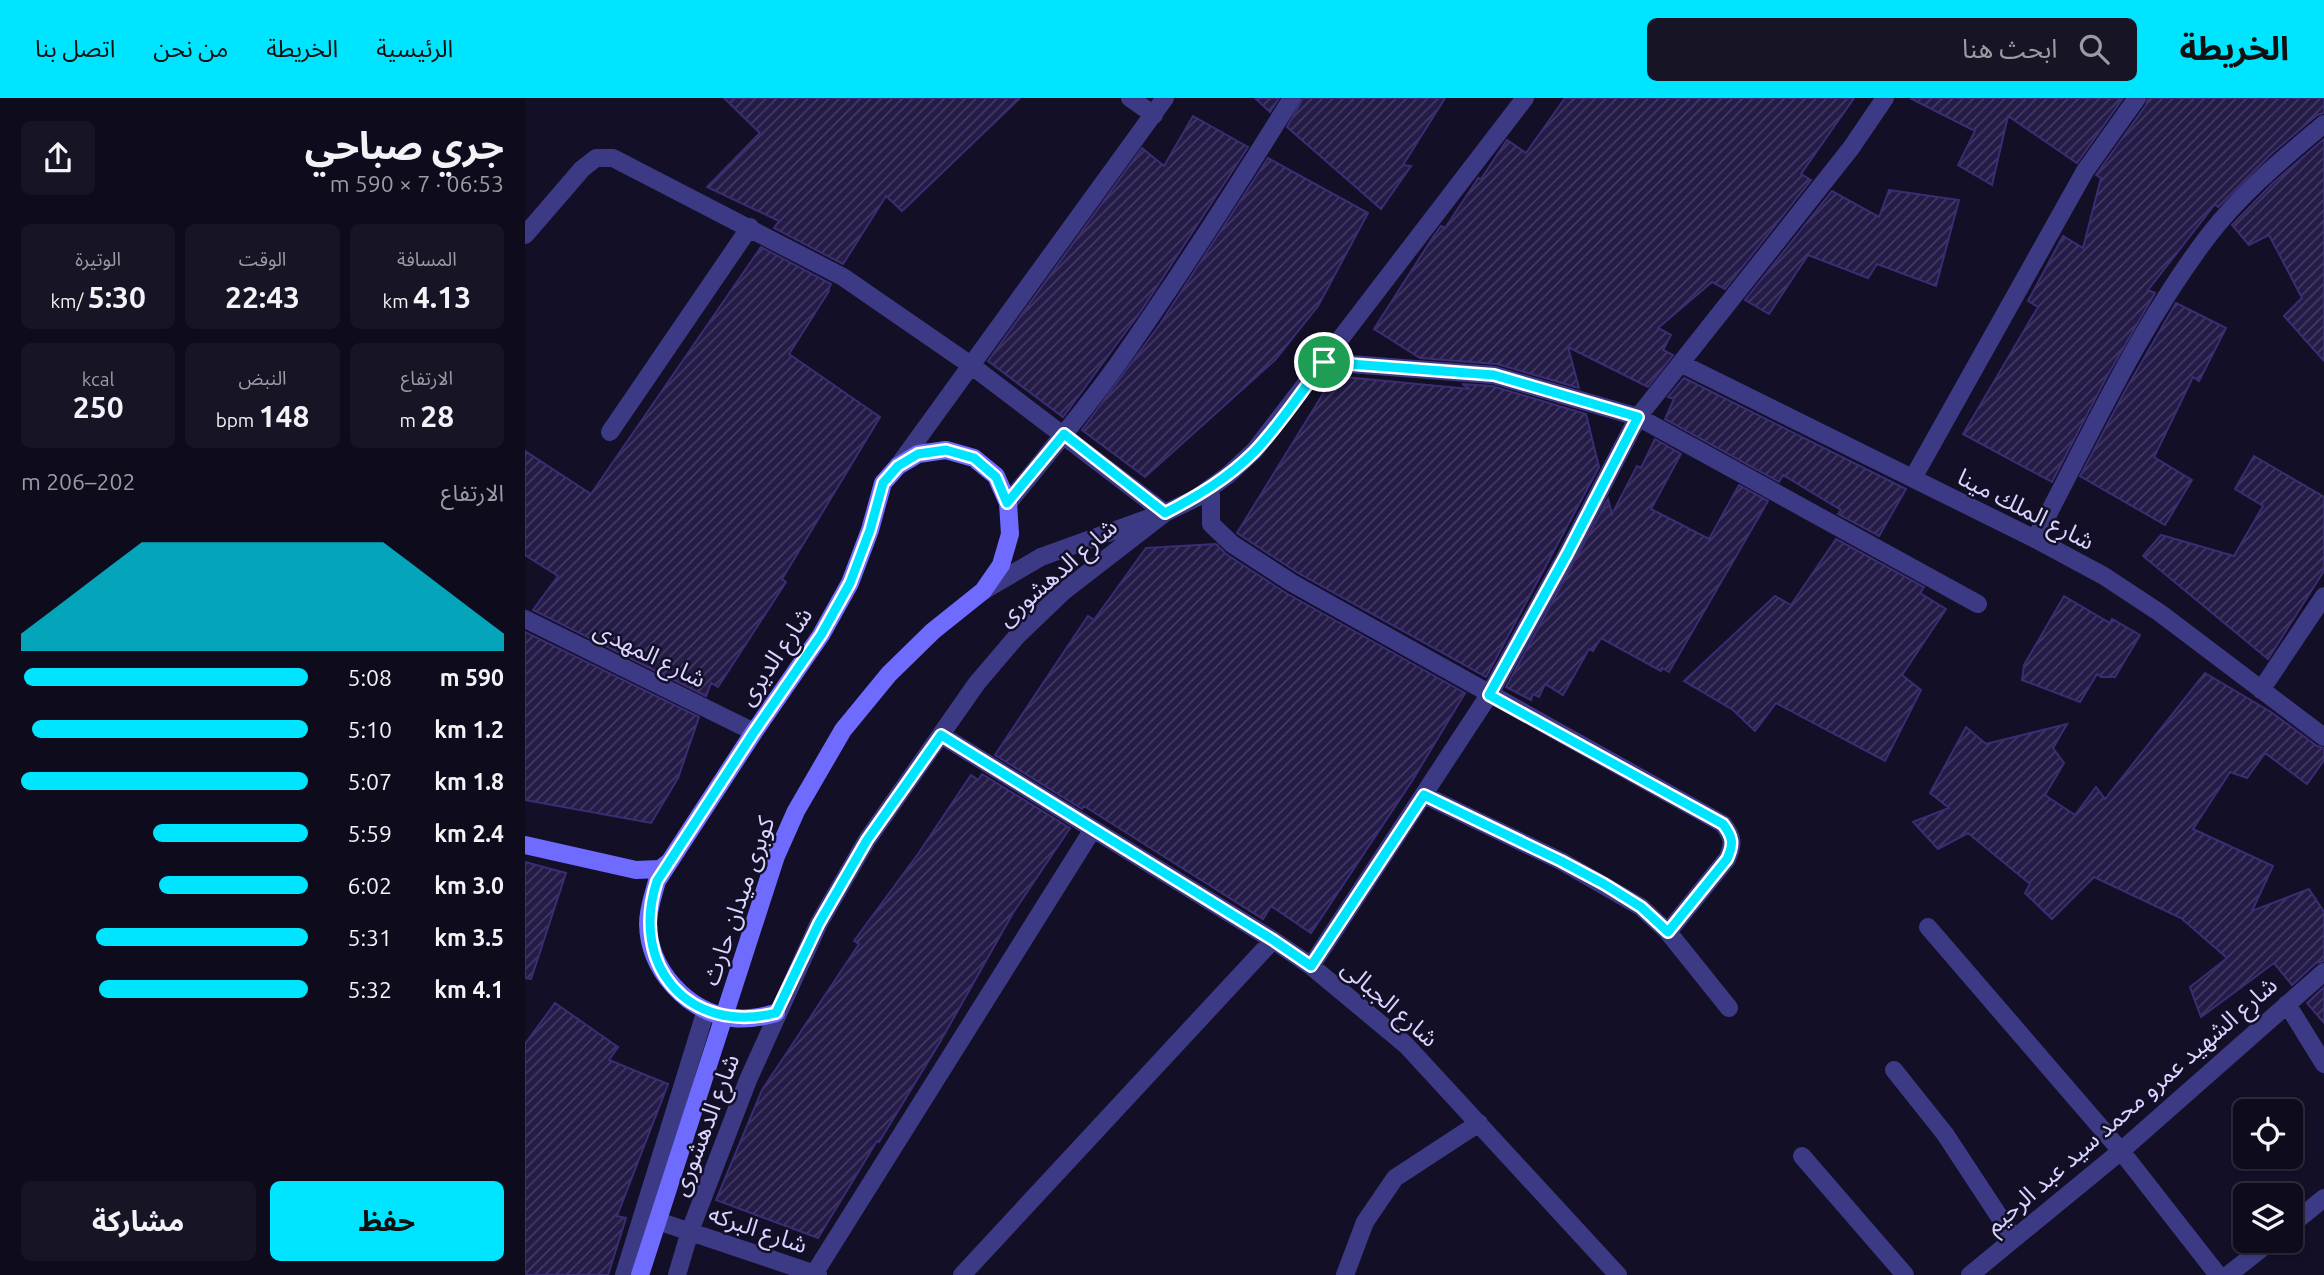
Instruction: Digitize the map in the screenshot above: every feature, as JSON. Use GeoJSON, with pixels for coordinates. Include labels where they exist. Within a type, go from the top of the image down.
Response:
{"type":"FeatureCollection","features":[{"type":"Feature","properties":{"kind":"main road"},"geometry":{"type":"LineString","coordinates":[[898,466],[918,454],[946,450],[974,458],[996,477],[1007,503],[1010,534],[1001,565],[983,591]]}},
{"type":"Feature","properties":{"kind":"main road","name":"شارع الديرى"},"geometry":{"type":"LineString","coordinates":[[706,1010],[691,1002],[674,987],[660,968],[652,947],[648,925],[650,903],[657,881],[821,635],[850,583],[870,530],[883,483],[898,466]]}},
{"type":"Feature","properties":{"kind":"main road","name":"كوبرى ميدان حارث"},"geometry":{"type":"LineString","coordinates":[[640,1275],[776,856],[796,811],[843,730],[889,674],[933,631],[983,591]]}},
{"type":"Feature","properties":{"kind":"main road"},"geometry":{"type":"LineString","coordinates":[[525,845],[636,870],[660,869],[669,863]]}},
{"type":"Feature","properties":{"kind":"main road"},"geometry":{"type":"LineString","coordinates":[[706,1010],[733,1018],[755,1018],[776,1013]]}},
{"type":"Feature","properties":{"kind":"street"},"geometry":{"type":"LineString","coordinates":[[1130,98],[1154,116]]}},
{"type":"Feature","properties":{"kind":"street","name":"شارع الديرى"},"geometry":{"type":"LineString","coordinates":[[898,466],[1165,98]]}},
{"type":"Feature","properties":{"kind":"street"},"geometry":{"type":"LineString","coordinates":[[1007,503],[1129,349],[1251,165],[1292,98]]}},
{"type":"Feature","properties":{"kind":"street","name":"شارع الدهشورى"},"geometry":{"type":"LineString","coordinates":[[677,1275],[690,1231],[748,1080],[819,923],[867,840],[977,683],[1017,636],[1063,592],[1165,513],[1198,497],[1255,450],[1525,98]]}},
{"type":"Feature","properties":{"kind":"street"},"geometry":{"type":"LineString","coordinates":[[1311,966],[1489,695],[1567,554],[1638,417],[1851,148],[1885,98]]}},
{"type":"Feature","properties":{"kind":"street"},"geometry":{"type":"LineString","coordinates":[[1913,478],[2085,171],[2137,98]]}},
{"type":"Feature","properties":{"kind":"street"},"geometry":{"type":"LineString","coordinates":[[2035,539],[2158,308],[2211,233],[2265,174],[2324,124]]}},
{"type":"Feature","properties":{"kind":"street"},"geometry":{"type":"LineString","coordinates":[[525,235],[582,169],[596,158],[613,158],[843,277],[972,366],[1165,513]]}},
{"type":"Feature","properties":{"kind":"street"},"geometry":{"type":"LineString","coordinates":[[610,432],[750,227]]}},
{"type":"Feature","properties":{"kind":"street"},"geometry":{"type":"LineString","coordinates":[[1324,362],[1494,375],[1638,417],[1978,604]]}},
{"type":"Feature","properties":{"kind":"street","name":"شارع الملك مينا"},"geometry":{"type":"LineString","coordinates":[[1682,364],[2104,576],[2149,606],[2324,737]]}},
{"type":"Feature","properties":{"kind":"street"},"geometry":{"type":"LineString","coordinates":[[1211,487],[1211,524],[1232,544],[1292,583],[1723,824],[1731,835],[1732,848],[1727,859],[1668,932]]}},
{"type":"Feature","properties":{"kind":"street","name":"كوبرى ميدان حارث"},"geometry":{"type":"LineString","coordinates":[[983,591],[1041,557],[1165,513]]}},
{"type":"Feature","properties":{"kind":"street"},"geometry":{"type":"LineString","coordinates":[[2261,690],[2324,596]]}},
{"type":"Feature","properties":{"kind":"street","name":"شارع المهدى"},"geometry":{"type":"LineString","coordinates":[[525,619],[754,732]]}},
{"type":"Feature","properties":{"kind":"street","name":"شارع الجبالى"},"geometry":{"type":"LineString","coordinates":[[941,735],[1311,966],[1406,1045],[1618,1275]]}},
{"type":"Feature","properties":{"kind":"street"},"geometry":{"type":"LineString","coordinates":[[1424,795],[1561,861],[1641,907],[1668,932],[1729,1008]]}},
{"type":"Feature","properties":{"kind":"street"},"geometry":{"type":"LineString","coordinates":[[816,1275],[1093,829]]}},
{"type":"Feature","properties":{"kind":"street"},"geometry":{"type":"LineString","coordinates":[[1928,927],[2122,1151],[2218,1275]]}},
{"type":"Feature","properties":{"kind":"street"},"geometry":{"type":"LineString","coordinates":[[962,1275],[1273,940]]}},
{"type":"Feature","properties":{"kind":"street","name":"شارع الشهيد عمرو محمد سيد عبد الرحيم"},"geometry":{"type":"LineString","coordinates":[[1970,1275],[2122,1151],[2324,972]]}},
{"type":"Feature","properties":{"kind":"street"},"geometry":{"type":"LineString","coordinates":[[2287,1004],[2324,1064]]}},
{"type":"Feature","properties":{"kind":"street"},"geometry":{"type":"LineString","coordinates":[[624,1275],[706,1010]]}},
{"type":"Feature","properties":{"kind":"street"},"geometry":{"type":"LineString","coordinates":[[1894,1070],[1945,1134],[2014,1239]]}},
{"type":"Feature","properties":{"kind":"street"},"geometry":{"type":"LineString","coordinates":[[1345,1275],[1365,1222],[1395,1178],[1479,1123]]}},
{"type":"Feature","properties":{"kind":"street"},"geometry":{"type":"LineString","coordinates":[[1802,1156],[1905,1275]]}},
{"type":"Feature","properties":{"kind":"street"},"geometry":{"type":"LineString","coordinates":[[2303,1215],[2324,1198]]}},
{"type":"Feature","properties":{"kind":"street","name":"شارع البركه"},"geometry":{"type":"LineString","coordinates":[[642,1216],[816,1275]]}},
{"type":"Feature","properties":{"kind":"street"},"geometry":{"type":"LineString","coordinates":[[2228,1275],[2256,1253]]}},
{"type":"Feature","properties":{"kind":"building"},"geometry":{"type":"Polygon","coordinates":[[[724,98],[1020,98],[902,211],[886,196],[843,264],[774,228],[779,221],[707,187],[760,133],[724,98]]]}},
{"type":"Feature","properties":{"kind":"building"},"geometry":{"type":"Polygon","coordinates":[[[1255,98],[1279,98],[1270,112],[1255,98]]]}},
{"type":"Feature","properties":{"kind":"building"},"geometry":{"type":"Polygon","coordinates":[[[1303,98],[1445,98],[1403,165],[1411,166],[1381,209],[1287,127],[1303,98]]]}},
{"type":"Feature","properties":{"kind":"building"},"geometry":{"type":"Polygon","coordinates":[[[1565,98],[1854,98],[1801,174],[1811,180],[1725,289],[1712,282],[1658,328],[1671,335],[1663,350],[1673,355],[1648,387],[1568,347],[1579,388],[1497,364],[1420,358],[1374,329],[1433,237],[1441,226],[1445,228],[1507,140],[1526,153],[1565,98]]]}},
{"type":"Feature","properties":{"kind":"building"},"geometry":{"type":"Polygon","coordinates":[[[1910,98],[2123,98],[2077,163],[2008,116],[1992,185],[1958,165],[1975,131],[1910,98]]]}},
{"type":"Feature","properties":{"kind":"building"},"geometry":{"type":"Polygon","coordinates":[[[2148,98],[2324,98],[2324,113],[2317,115],[2271,154],[2218,207],[2215,204],[2148,290],[2155,293],[2106,378],[2052,482],[1963,434],[2038,307],[2028,301],[2063,236],[2083,248],[2101,178],[2096,175],[2146,105],[2148,98]]]}},
{"type":"Feature","properties":{"kind":"building"},"geometry":{"type":"Polygon","coordinates":[[[1193,116],[1248,147],[1141,311],[1063,417],[988,361],[1142,148],[1164,166],[1193,116]]]}},
{"type":"Feature","properties":{"kind":"building"},"geometry":{"type":"Polygon","coordinates":[[[2324,139],[2324,361],[2284,316],[2302,298],[2269,235],[2249,245],[2232,225],[2272,184],[2324,139]]]}},
{"type":"Feature","properties":{"kind":"building"},"geometry":{"type":"Polygon","coordinates":[[[1268,158],[1368,213],[1318,306],[1275,360],[1145,477],[1082,430],[1160,324],[1268,158]]]}},
{"type":"Feature","properties":{"kind":"building"},"geometry":{"type":"Polygon","coordinates":[[[1889,190],[1959,200],[1936,286],[1877,264],[1868,278],[1808,255],[1769,314],[1745,300],[1832,191],[1879,217],[1889,190]]]}},
{"type":"Feature","properties":{"kind":"building"},"geometry":{"type":"Polygon","coordinates":[[[761,247],[831,284],[789,354],[880,417],[782,579],[786,582],[718,687],[711,683],[706,696],[533,610],[558,576],[525,555],[525,451],[591,494],[761,247]]]}},
{"type":"Feature","properties":{"kind":"building"},"geometry":{"type":"Polygon","coordinates":[[[2176,303],[2226,328],[2199,381],[2193,377],[2154,457],[2192,480],[2165,525],[2080,476],[2176,303]]]}},
{"type":"Feature","properties":{"kind":"building"},"geometry":{"type":"Polygon","coordinates":[[[1334,376],[1470,389],[1462,384],[1492,386],[1586,414],[1599,467],[1486,677],[1298,573],[1237,533],[1334,376]]]}},
{"type":"Feature","properties":{"kind":"building"},"geometry":{"type":"Polygon","coordinates":[[[1684,378],[1906,489],[1879,536],[1838,514],[1841,510],[1783,475],[1779,482],[1665,419],[1674,399],[1668,397],[1684,378]]]}},
{"type":"Feature","properties":{"kind":"building"},"geometry":{"type":"Polygon","coordinates":[[[1655,439],[1681,454],[1651,509],[1709,539],[1739,485],[1768,501],[1669,672],[1662,668],[1661,671],[1601,638],[1593,651],[1589,649],[1563,695],[1545,684],[1539,697],[1533,694],[1531,700],[1506,687],[1608,499],[1612,514],[1637,466],[1641,468],[1655,439]]]}},
{"type":"Feature","properties":{"kind":"building"},"geometry":{"type":"Polygon","coordinates":[[[2254,456],[2324,497],[2324,571],[2268,659],[2143,556],[2161,535],[2234,556],[2263,506],[2235,489],[2254,456]]]}},
{"type":"Feature","properties":{"kind":"building"},"geometry":{"type":"Polygon","coordinates":[[[1836,539],[1924,587],[1920,593],[1946,609],[1902,675],[1921,690],[1885,761],[1776,703],[1755,731],[1733,710],[1684,681],[1775,596],[1791,605],[1836,539]]]}},
{"type":"Feature","properties":{"kind":"building"},"geometry":{"type":"Polygon","coordinates":[[[1216,544],[1226,554],[1286,593],[1465,693],[1412,781],[1311,933],[1271,906],[1263,919],[1084,806],[1082,809],[995,755],[1088,616],[1094,620],[1146,548],[1216,544]]]}},
{"type":"Feature","properties":{"kind":"building"},"geometry":{"type":"Polygon","coordinates":[[[2064,596],[2110,623],[2112,619],[2140,635],[2115,677],[2101,677],[2097,674],[2080,702],[2022,680],[2024,665],[2064,596]]]}},
{"type":"Feature","properties":{"kind":"building"},"geometry":{"type":"Polygon","coordinates":[[[525,632],[699,717],[678,778],[651,823],[525,800],[525,632]]]}},
{"type":"Feature","properties":{"kind":"building"},"geometry":{"type":"Polygon","coordinates":[[[2205,673],[2271,712],[2317,746],[2324,748],[2324,760],[2307,784],[2265,753],[2247,778],[2230,772],[2193,829],[2273,866],[2252,911],[2309,889],[2324,912],[2324,961],[2316,963],[2292,985],[2274,963],[2201,1017],[2190,987],[2227,958],[2181,918],[2094,877],[2052,919],[2025,893],[2030,884],[1968,833],[1938,849],[1913,822],[1949,808],[1930,793],[1966,727],[1986,744],[2067,724],[2053,748],[2064,763],[2045,795],[2075,815],[2096,787],[2105,799],[2205,673]]]}},
{"type":"Feature","properties":{"kind":"building"},"geometry":{"type":"Polygon","coordinates":[[[982,774],[1070,828],[1013,913],[940,1042],[879,1142],[877,1141],[818,1238],[716,1200],[762,1090],[859,944],[854,941],[918,854],[971,775],[978,780],[982,774]]]}},
{"type":"Feature","properties":{"kind":"building"},"geometry":{"type":"Polygon","coordinates":[[[525,862],[566,873],[531,979],[525,978],[525,862]]]}},
{"type":"Feature","properties":{"kind":"building"},"geometry":{"type":"Polygon","coordinates":[[[2324,987],[2324,1023],[2307,1003],[2324,987]]]}},
{"type":"Feature","properties":{"kind":"building"},"geometry":{"type":"Polygon","coordinates":[[[555,1003],[618,1047],[609,1060],[668,1084],[617,1216],[626,1218],[608,1275],[525,1275],[525,1044],[555,1003]]]}},
{"type":"Feature","properties":{"kind":"route"},"geometry":{"type":"LineString","coordinates":[[1324,362],[1494,375],[1638,417],[1567,554],[1489,695],[1723,824],[1731,835],[1732,848],[1727,859],[1668,932],[1641,907],[1604,884],[1424,795],[1311,966],[941,735],[867,840],[819,923],[776,1013],[755,1018],[733,1018],[706,1010],[691,1002],[674,987],[660,968],[648,925],[650,903],[657,881],[821,635],[850,583],[870,530],[883,483],[898,466],[918,454],[946,450],[974,458],[996,477],[1007,503],[1064,434],[1165,513],[1198,497],[1228,475],[1255,450],[1324,362]]}}]}
